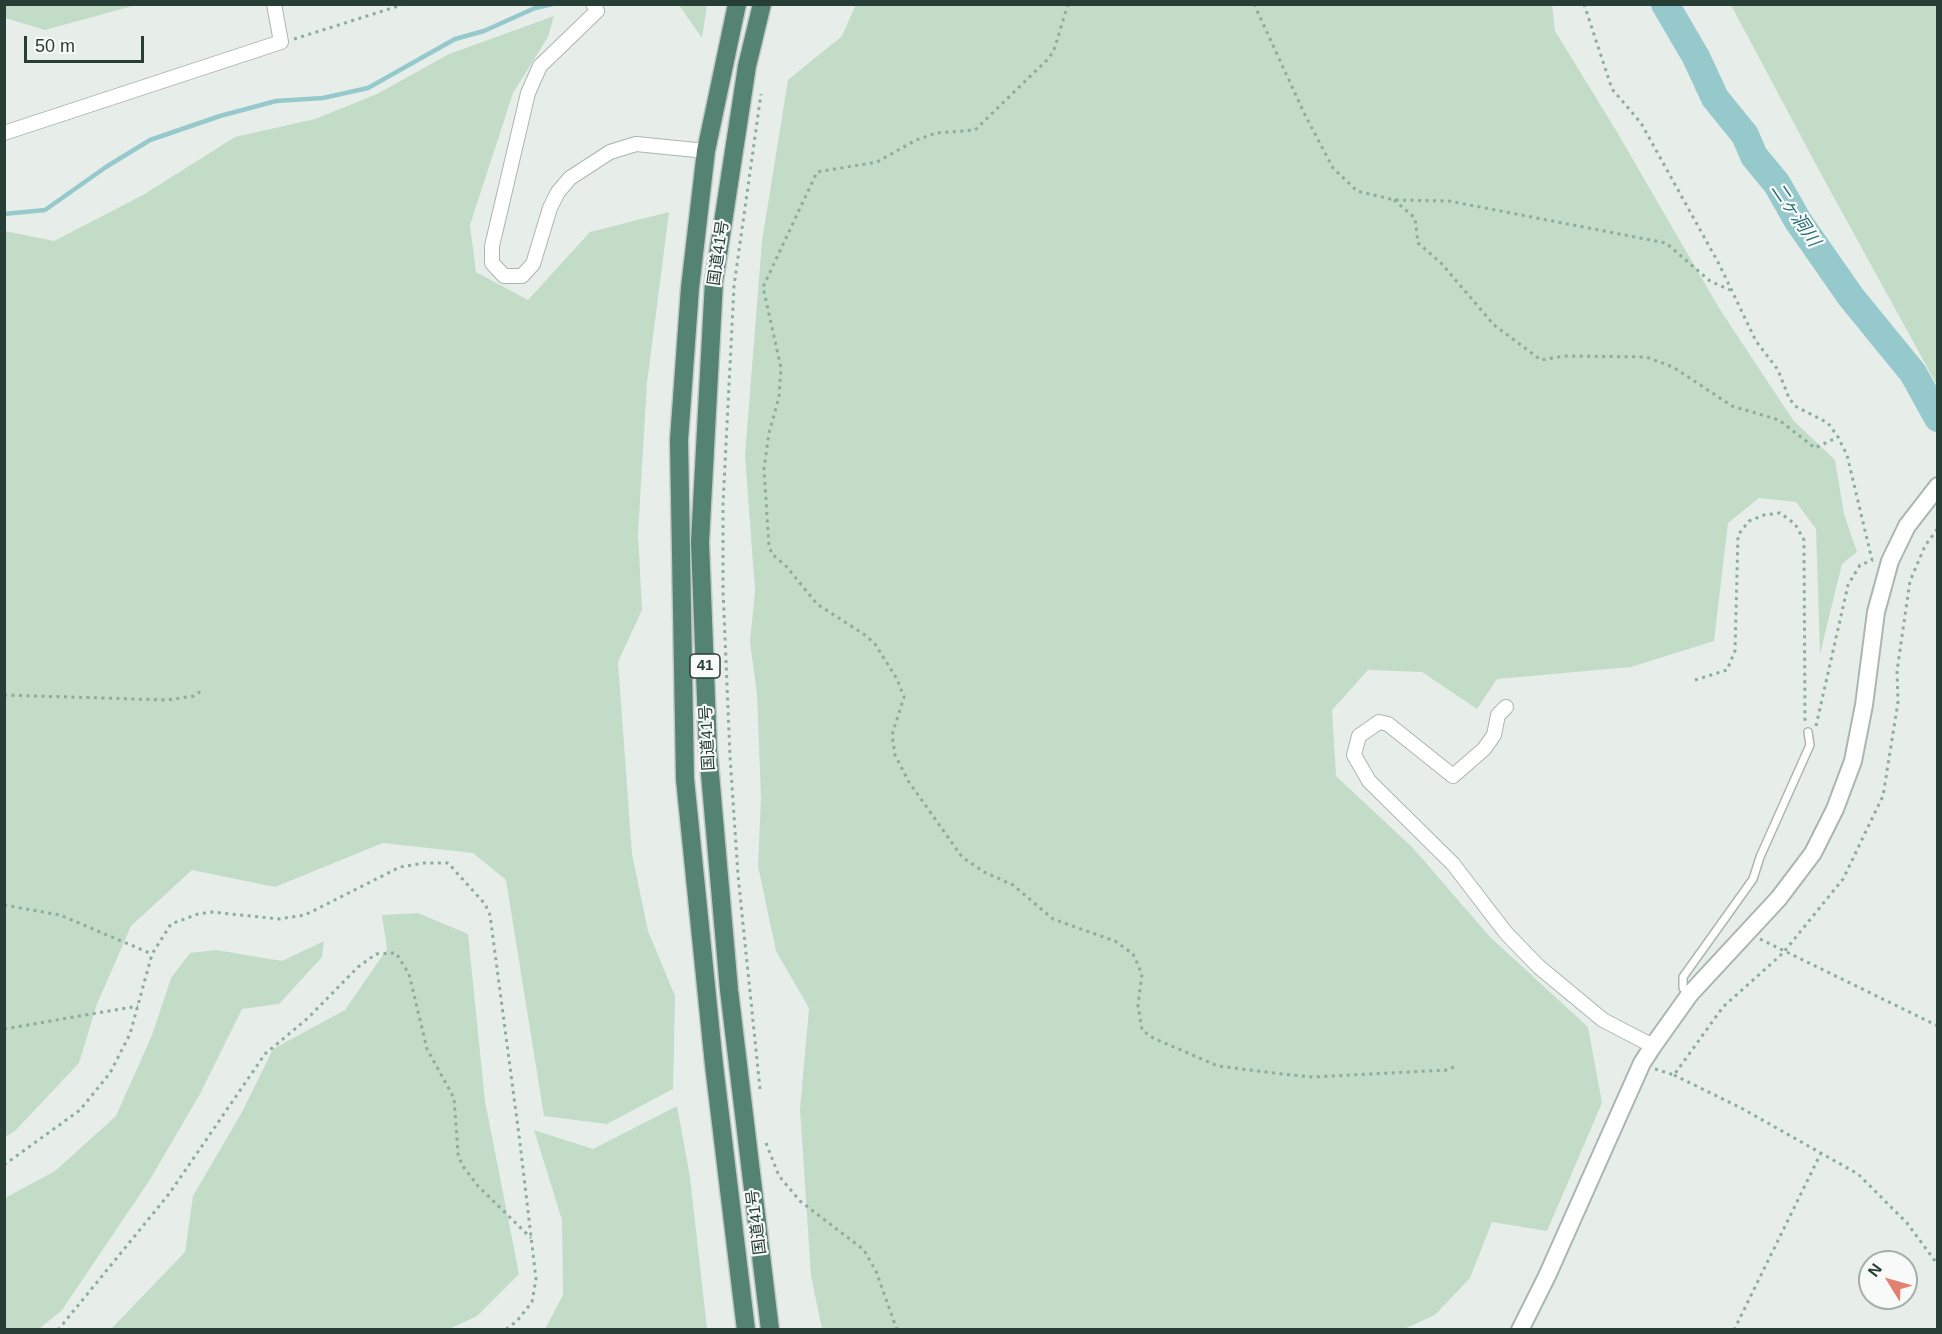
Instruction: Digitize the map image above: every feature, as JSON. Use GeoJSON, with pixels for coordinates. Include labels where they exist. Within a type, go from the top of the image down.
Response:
{"type":"FeatureCollection","features":[{"type":"Feature","properties":{"kind":"highway","name":"国道41号"},"geometry":{"type":"LineString","coordinates":[[737,4],[705,151],[690,288],[679,440],[685,779],[714,1065],[746,1329]]}},
{"type":"Feature","properties":{"kind":"highway","name":"国道41号"},"geometry":{"type":"LineString","coordinates":[[762,4],[747,66],[714,281],[700,542],[710,775],[729,990],[770,1329]]}},
{"type":"Feature","properties":{"kind":"street"},"geometry":{"type":"LineString","coordinates":[[4,134],[281,42],[274,4]]}},
{"type":"Feature","properties":{"kind":"street"},"geometry":{"type":"LineString","coordinates":[[593,4],[597,11],[540,66],[528,93],[492,246],[492,263],[504,276],[522,276],[533,264],[550,208],[558,192],[570,178],[610,152],[636,144],[705,151]]}},
{"type":"Feature","properties":{"kind":"street"},"geometry":{"type":"LineString","coordinates":[[1520,1329],[1547,1276],[1642,1063],[1690,994],[1779,898],[1813,853],[1835,809],[1853,761],[1864,705],[1876,612],[1890,561],[1907,526],[1938,486]]}},
{"type":"Feature","properties":{"kind":"street"},"geometry":{"type":"LineString","coordinates":[[1506,707],[1498,714],[1494,735],[1484,749],[1453,776],[1388,724],[1379,722],[1359,736],[1354,755],[1370,781],[1454,864],[1506,933],[1539,967],[1603,1020],[1653,1046]]}},
{"type":"Feature","properties":{"kind":"lane"},"geometry":{"type":"LineString","coordinates":[[1690,994],[1683,988],[1683,977],[1753,879],[1760,857],[1810,745],[1808,732]]}},
{"type":"Feature","properties":{"kind":"path"},"geometry":{"type":"LineString","coordinates":[[281,42],[405,4]]}},
{"type":"Feature","properties":{"kind":"path"},"geometry":{"type":"LineString","coordinates":[[1068,4],[1054,50],[1049,58],[975,130],[936,133],[916,140],[877,162],[855,168],[817,172],[763,287],[781,368],[779,397],[769,433],[764,470],[769,546],[772,554],[786,566],[817,604],[866,635],[897,679],[904,697],[892,735],[895,755],[909,782],[962,857],[984,872],[1013,885],[1053,919],[1084,932],[1115,940],[1133,954],[1142,974],[1138,1005],[1142,1030],[1153,1038],[1218,1066],[1282,1074],[1313,1077],[1448,1070],[1455,1066]]}},
{"type":"Feature","properties":{"kind":"path"},"geometry":{"type":"LineString","coordinates":[[1254,4],[1332,168],[1357,191],[1394,200],[1449,201],[1666,243],[1710,281],[1730,290]]}},
{"type":"Feature","properties":{"kind":"path"},"geometry":{"type":"LineString","coordinates":[[1584,4],[1611,89],[1641,123],[1719,264],[1756,341],[1778,370],[1789,398],[1795,406],[1828,423],[1838,437],[1846,455],[1872,560]]}},
{"type":"Feature","properties":{"kind":"path"},"geometry":{"type":"LineString","coordinates":[[760,1096],[731,780],[723,590],[723,504],[734,286],[762,91]]}},
{"type":"Feature","properties":{"kind":"path"},"geometry":{"type":"LineString","coordinates":[[1394,200],[1415,218],[1418,243],[1441,263],[1494,325],[1540,360],[1564,356],[1646,357],[1673,367],[1732,406],[1779,420],[1815,448],[1838,437]]}},
{"type":"Feature","properties":{"kind":"path"},"geometry":{"type":"LineString","coordinates":[[1695,680],[1727,670],[1735,651],[1738,535],[1749,521],[1764,515],[1780,513],[1795,524],[1804,540],[1805,721],[1808,732],[1816,728],[1838,619],[1848,585],[1860,565],[1872,560],[1890,561]]}},
{"type":"Feature","properties":{"kind":"path"},"geometry":{"type":"LineString","coordinates":[[4,695],[167,700],[194,696],[204,689]]}},
{"type":"Feature","properties":{"kind":"path"},"geometry":{"type":"LineString","coordinates":[[4,1165],[80,1110],[110,1073],[130,1034],[152,954],[171,924],[182,918],[212,912],[279,919],[305,915],[400,867],[423,863],[448,863],[485,904],[490,915],[531,1238],[536,1279],[532,1302],[517,1321],[505,1329]]}},
{"type":"Feature","properties":{"kind":"path"},"geometry":{"type":"LineString","coordinates":[[4,906],[60,915],[152,954]]}},
{"type":"Feature","properties":{"kind":"path"},"geometry":{"type":"LineString","coordinates":[[1748,932],[1783,953],[1938,1026]]}},
{"type":"Feature","properties":{"kind":"path"},"geometry":{"type":"LineString","coordinates":[[58,1329],[169,1194],[265,1054],[308,1018],[358,967],[376,954],[396,953],[409,974],[427,1049],[454,1098],[458,1154],[462,1165],[477,1186],[531,1238]]}},
{"type":"Feature","properties":{"kind":"path"},"geometry":{"type":"LineString","coordinates":[[4,1029],[138,1006]]}},
{"type":"Feature","properties":{"kind":"path"},"geometry":{"type":"LineString","coordinates":[[1674,1075],[1743,1109],[1858,1174],[1907,1223],[1938,1265]]}},
{"type":"Feature","properties":{"kind":"path"},"geometry":{"type":"LineString","coordinates":[[765,1142],[774,1167],[794,1195],[864,1250],[876,1271],[897,1329]]}},
{"type":"Feature","properties":{"kind":"path"},"geometry":{"type":"LineString","coordinates":[[1734,1329],[1821,1153]]}},
{"type":"Feature","properties":{"kind":"green space"},"geometry":{"type":"Polygon","coordinates":[[[856,4],[1552,5],[1555,31],[1617,132],[1719,308],[1793,420],[1835,460],[1844,514],[1857,552],[1842,564],[1820,654],[1816,529],[1796,502],[1759,498],[1728,523],[1714,641],[1631,667],[1497,679],[1477,709],[1422,672],[1368,670],[1332,710],[1336,776],[1413,848],[1490,937],[1588,1027],[1602,1103],[1547,1231],[1492,1222],[1470,1278],[1435,1315],[1404,1329],[822,1329],[811,1276],[800,1109],[809,1008],[776,951],[758,866],[761,798],[757,694],[750,642],[755,591],[745,455],[762,241],[788,80],[842,36],[856,4]]]}},
{"type":"Feature","properties":{"kind":"green space"},"geometry":{"type":"Polygon","coordinates":[[[4,5],[136,5],[45,30],[5,18],[4,5]]]}},
{"type":"Feature","properties":{"kind":"green space"},"geometry":{"type":"Polygon","coordinates":[[[679,5],[707,5],[702,38],[679,5]]]}},
{"type":"Feature","properties":{"kind":"green space"},"geometry":{"type":"Polygon","coordinates":[[[1731,5],[1937,5],[1937,385],[1821,174],[1731,5]]]}},
{"type":"Feature","properties":{"kind":"green space"},"geometry":{"type":"Polygon","coordinates":[[[554,16],[548,37],[513,93],[470,225],[476,272],[528,300],[590,232],[669,212],[647,383],[638,534],[642,610],[618,662],[632,854],[648,931],[675,996],[673,1089],[607,1124],[544,1116],[506,880],[473,853],[383,843],[275,887],[192,870],[131,926],[97,1004],[79,1063],[15,1131],[5,1137],[5,231],[54,241],[143,195],[235,137],[315,119],[377,94],[449,54],[554,16]]]}},
{"type":"Feature","properties":{"kind":"green space"},"geometry":{"type":"Polygon","coordinates":[[[418,913],[468,934],[485,1101],[519,1274],[477,1316],[449,1329],[111,1329],[185,1252],[193,1196],[242,1112],[273,1049],[345,1010],[387,949],[382,915],[418,913]]]}},
{"type":"Feature","properties":{"kind":"green space"},"geometry":{"type":"Polygon","coordinates":[[[324,941],[322,957],[279,1004],[242,1009],[200,1094],[149,1181],[62,1310],[39,1329],[5,1329],[5,1198],[55,1171],[116,1116],[152,1035],[171,978],[190,953],[216,950],[282,961],[324,941]]]}},
{"type":"Feature","properties":{"kind":"green space"},"geometry":{"type":"Polygon","coordinates":[[[677,1106],[690,1177],[707,1329],[545,1329],[563,1295],[562,1220],[534,1130],[593,1149],[677,1106]]]}},
{"type":"Feature","properties":{"kind":"waterway"},"geometry":{"type":"LineString","coordinates":[[4,214],[45,210],[106,167],[150,140],[220,116],[276,101],[323,98],[368,88],[455,39],[484,31],[535,8],[553,4]]}},
{"type":"Feature","properties":{"kind":"waterway","name":"二ヶ洞川"},"geometry":{"type":"LineString","coordinates":[[1665,4],[1696,57],[1715,98],[1745,135],[1754,156],[1777,184],[1798,221],[1851,297],[1913,373],[1938,418]]}}]}
